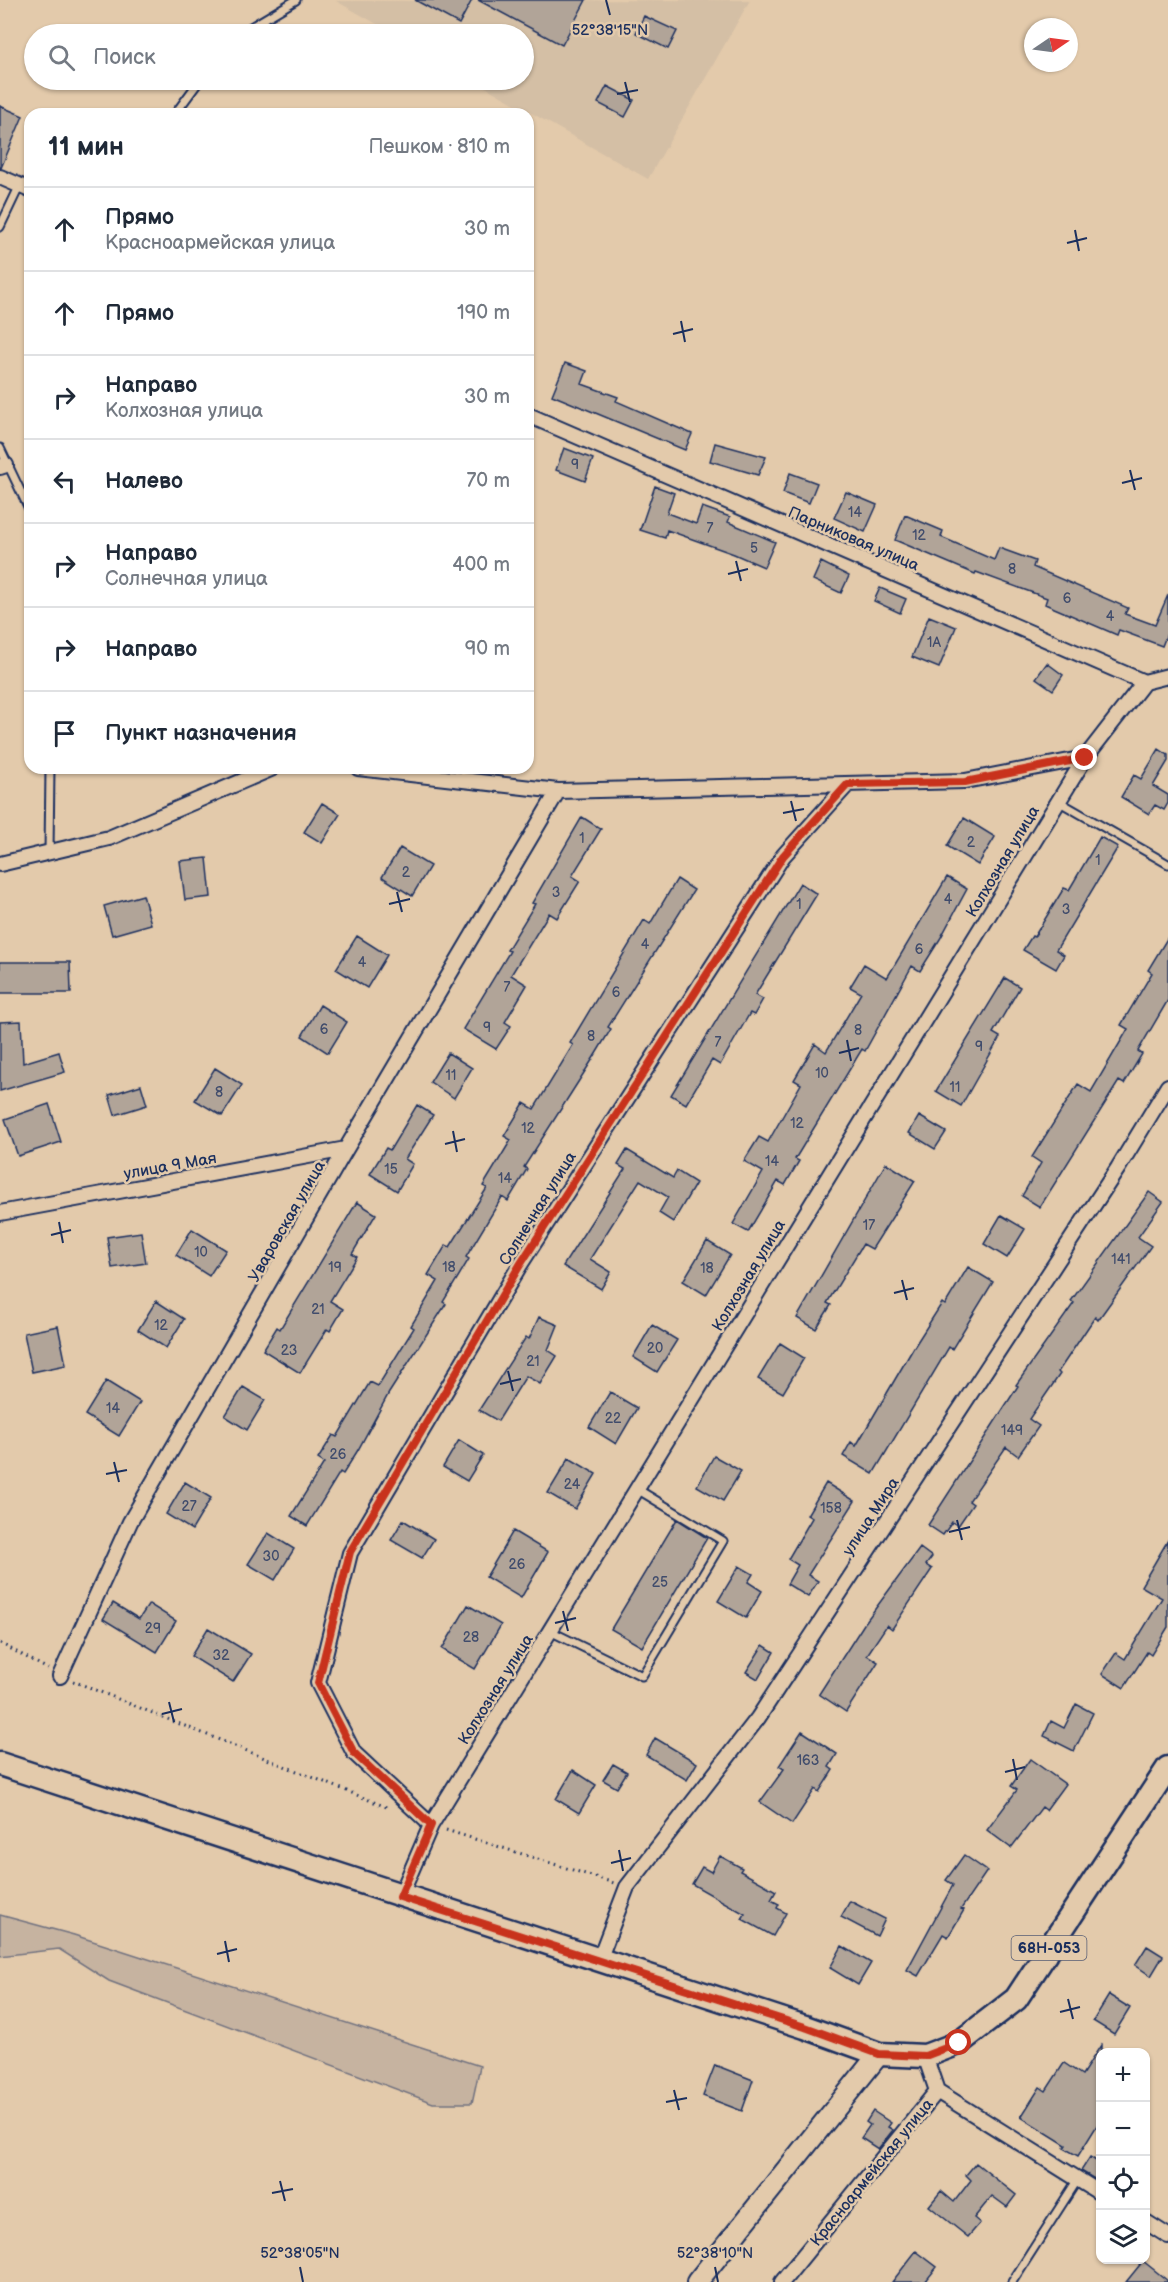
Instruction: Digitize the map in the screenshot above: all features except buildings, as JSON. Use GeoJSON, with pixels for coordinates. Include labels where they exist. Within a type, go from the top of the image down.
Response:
{"type":"FeatureCollection","features":[{"type":"Feature","properties":{"kind":"main road"},"geometry":{"type":"LineString","coordinates":[[0,1764],[400,1897],[805,2027],[879,2054]]}},
{"type":"Feature","properties":{"kind":"main road","name":"68Н-053"},"geometry":{"type":"LineString","coordinates":[[879,2054],[925,2056],[959,2043],[1016,1999],[1168,1768]]}},
{"type":"Feature","properties":{"kind":"street"},"geometry":{"type":"LineString","coordinates":[[0,177],[24,188]]}},
{"type":"Feature","properties":{"kind":"street","name":"Парниковая улица"},"geometry":{"type":"LineString","coordinates":[[534,418],[1144,682]]}},
{"type":"Feature","properties":{"kind":"street"},"geometry":{"type":"LineString","coordinates":[[1144,682],[1168,676]]}},
{"type":"Feature","properties":{"kind":"street","name":"Колхозная улица"},"geometry":{"type":"LineString","coordinates":[[400,1897],[431,1825],[1058,801],[1085,758],[1144,682]]}},
{"type":"Feature","properties":{"kind":"street"},"geometry":{"type":"LineString","coordinates":[[406,774],[558,791],[965,782],[1085,758]]}},
{"type":"Feature","properties":{"kind":"street"},"geometry":{"type":"LineString","coordinates":[[0,864],[109,838],[259,774]]}},
{"type":"Feature","properties":{"kind":"street","name":"Солнечная улица"},"geometry":{"type":"LineString","coordinates":[[431,1825],[354,1753],[318,1683],[350,1552],[520,1265],[776,866],[848,784]]}},
{"type":"Feature","properties":{"kind":"street","name":"Уваровская улица"},"geometry":{"type":"LineString","coordinates":[[60,1676],[130,1522],[346,1149],[558,791]]}},
{"type":"Feature","properties":{"kind":"street","name":"улица Мира"},"geometry":{"type":"LineString","coordinates":[[598,1960],[627,1887],[758,1719],[1112,1178],[1168,1086]]}},
{"type":"Feature","properties":{"kind":"street","name":"улица 9 Мая"},"geometry":{"type":"LineString","coordinates":[[0,1213],[346,1149]]}},
{"type":"Feature","properties":{"kind":"street"},"geometry":{"type":"LineString","coordinates":[[697,2282],[879,2054]]}},
{"type":"Feature","properties":{"kind":"street"},"geometry":{"type":"LineString","coordinates":[[925,2056],[937,2091],[1096,2190]]}},
{"type":"Feature","properties":{"kind":"street","name":"Красноармейская улица"},"geometry":{"type":"LineString","coordinates":[[782,2282],[937,2091]]}},
{"type":"Feature","properties":{"kind":"street"},"geometry":{"type":"LineString","coordinates":[[1150,2225],[1168,2236]]}},
{"type":"Feature","properties":{"kind":"lane"},"geometry":{"type":"LineString","coordinates":[[256,24],[296,0]]}},
{"type":"Feature","properties":{"kind":"lane"},"geometry":{"type":"LineString","coordinates":[[179,108],[193,90]]}},
{"type":"Feature","properties":{"kind":"lane"},"geometry":{"type":"LineString","coordinates":[[0,227],[24,190]]}},
{"type":"Feature","properties":{"kind":"lane"},"geometry":{"type":"LineString","coordinates":[[0,448],[3,466],[24,501]]}},
{"type":"Feature","properties":{"kind":"lane"},"geometry":{"type":"LineString","coordinates":[[50,774],[50,852]]}},
{"type":"Feature","properties":{"kind":"lane"},"geometry":{"type":"LineString","coordinates":[[1058,801],[1168,864]]}},
{"type":"Feature","properties":{"kind":"lane"},"geometry":{"type":"LineString","coordinates":[[550,1631],[642,1676],[723,1541],[637,1489]]}},
{"type":"Feature","properties":{"kind":"lane"},"geometry":{"type":"LineString","coordinates":[[1012,2282],[1078,2179]]}},
{"type":"Feature","properties":{"kind":"path"},"geometry":{"type":"LineString","coordinates":[[0,1643],[60,1676],[397,1812]]}},
{"type":"Feature","properties":{"kind":"path"},"geometry":{"type":"LineString","coordinates":[[431,1825],[627,1887]]}},
{"type":"Feature","properties":{"kind":"shaded area"},"geometry":{"type":"Polygon","coordinates":[[[750,0],[648,179],[534,115],[534,108],[522,108],[491,90],[534,90],[534,24],[377,24],[336,1],[750,0]]]}},
{"type":"Feature","properties":{"kind":"shaded area"},"geometry":{"type":"Polygon","coordinates":[[[0,1915],[74,1935],[480,2066],[472,2103],[433,2103],[109,1981],[59,1949],[0,1956],[0,1915]]]}},
{"type":"Feature","properties":{"kind":"route"},"geometry":{"type":"LineString","coordinates":[[959,2043],[925,2056],[879,2054],[805,2027],[400,1897],[431,1825],[354,1753],[318,1683],[350,1552],[520,1265],[783,856],[848,784],[965,782],[1085,758]]}}]}
